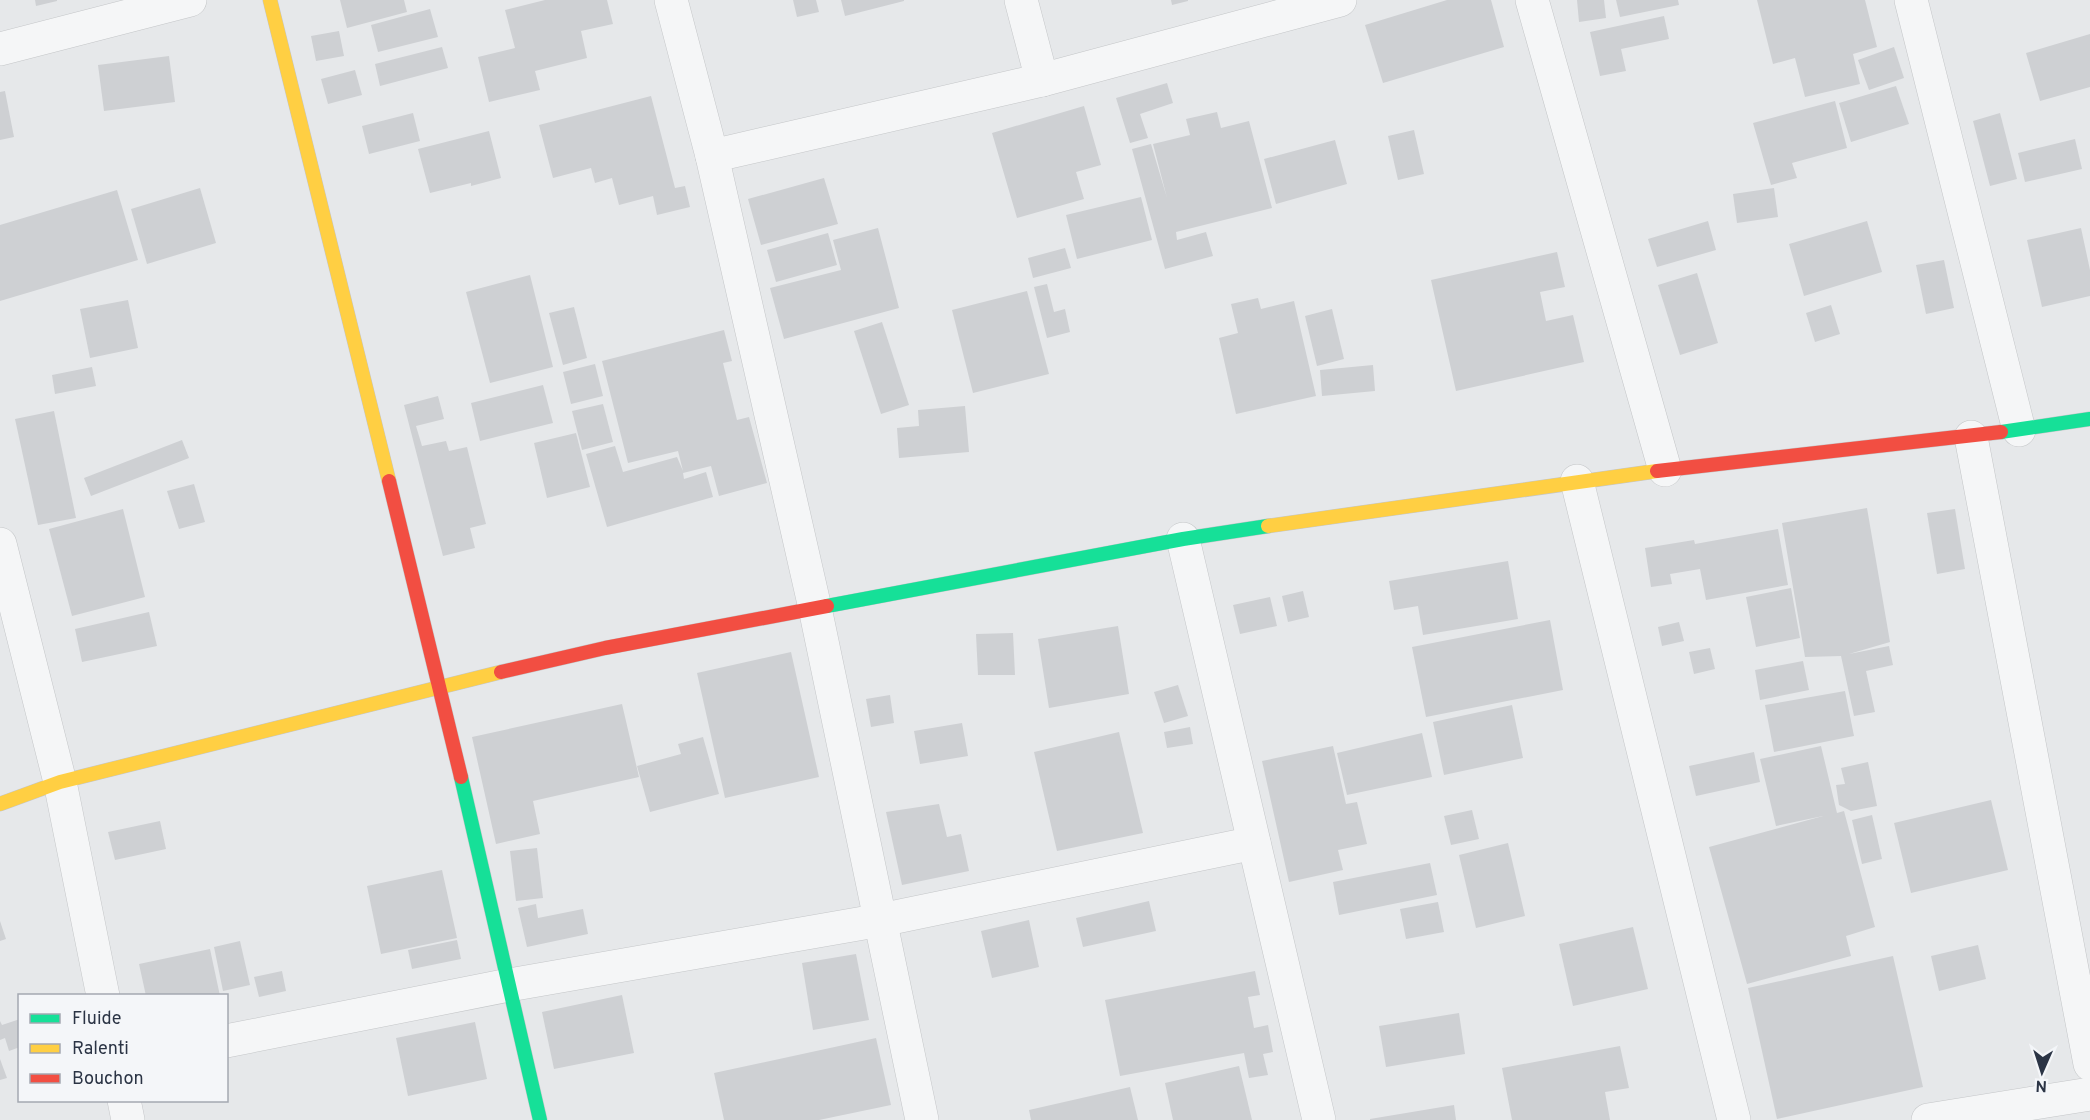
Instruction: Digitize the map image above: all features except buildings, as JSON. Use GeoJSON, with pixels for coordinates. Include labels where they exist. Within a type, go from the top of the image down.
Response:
{"type":"FeatureCollection","features":[{"type":"Feature","properties":{"kind":"street"},"geometry":{"type":"LineString","coordinates":[[0,49],[190,0]]}},
{"type":"Feature","properties":{"kind":"street"},"geometry":{"type":"LineString","coordinates":[[270,0],[440,686],[540,1120]]}},
{"type":"Feature","properties":{"kind":"street"},"geometry":{"type":"LineString","coordinates":[[671,0],[712,156],[815,608],[922,1120]]}},
{"type":"Feature","properties":{"kind":"street"},"geometry":{"type":"LineString","coordinates":[[1021,0],[1042,80]]}},
{"type":"Feature","properties":{"kind":"street"},"geometry":{"type":"LineString","coordinates":[[712,156],[1042,80],[1340,0]]}},
{"type":"Feature","properties":{"kind":"street"},"geometry":{"type":"LineString","coordinates":[[1532,0],[1665,470]]}},
{"type":"Feature","properties":{"kind":"street"},"geometry":{"type":"LineString","coordinates":[[1911,0],[2019,430]]}},
{"type":"Feature","properties":{"kind":"street"},"geometry":{"type":"LineString","coordinates":[[0,804],[60,782],[440,686],[605,648],[1183,539],[1665,470],[1971,437],[2090,419]]}},
{"type":"Feature","properties":{"kind":"street"},"geometry":{"type":"LineString","coordinates":[[1971,437],[2090,1064]]}},
{"type":"Feature","properties":{"kind":"street"},"geometry":{"type":"LineString","coordinates":[[1577,482],[1734,1120]]}},
{"type":"Feature","properties":{"kind":"street"},"geometry":{"type":"LineString","coordinates":[[1183,539],[1318,1120]]}},
{"type":"Feature","properties":{"kind":"street"},"geometry":{"type":"LineString","coordinates":[[0,544],[60,782],[103,994]]}},
{"type":"Feature","properties":{"kind":"street"},"geometry":{"type":"LineString","coordinates":[[228,1041],[509,985],[881,920],[1254,843]]}},
{"type":"Feature","properties":{"kind":"street"},"geometry":{"type":"LineString","coordinates":[[1928,1120],[2090,1094]]}},
{"type":"Feature","properties":{"kind":"street"},"geometry":{"type":"LineString","coordinates":[[124,1102],[128,1120]]}},
{"type":"Feature","properties":{"kind":"traffic: fast"},"geometry":{"type":"LineString","coordinates":[[2001,432],[2090,419]]}},
{"type":"Feature","properties":{"kind":"traffic: fast"},"geometry":{"type":"LineString","coordinates":[[827,606],[1183,539],[1268,526]]}},
{"type":"Feature","properties":{"kind":"traffic: fast"},"geometry":{"type":"LineString","coordinates":[[461,777],[540,1120]]}},
{"type":"Feature","properties":{"kind":"traffic: slow"},"geometry":{"type":"LineString","coordinates":[[270,0],[389,481]]}},
{"type":"Feature","properties":{"kind":"traffic: slow"},"geometry":{"type":"LineString","coordinates":[[1268,526],[1657,471]]}},
{"type":"Feature","properties":{"kind":"traffic: slow"},"geometry":{"type":"LineString","coordinates":[[0,804],[60,782],[501,672]]}},
{"type":"Feature","properties":{"kind":"traffic: jam"},"geometry":{"type":"LineString","coordinates":[[1657,471],[2001,432]]}},
{"type":"Feature","properties":{"kind":"traffic: jam"},"geometry":{"type":"LineString","coordinates":[[389,481],[461,777]]}},
{"type":"Feature","properties":{"kind":"traffic: jam"},"geometry":{"type":"LineString","coordinates":[[501,672],[605,648],[827,606]]}}]}
